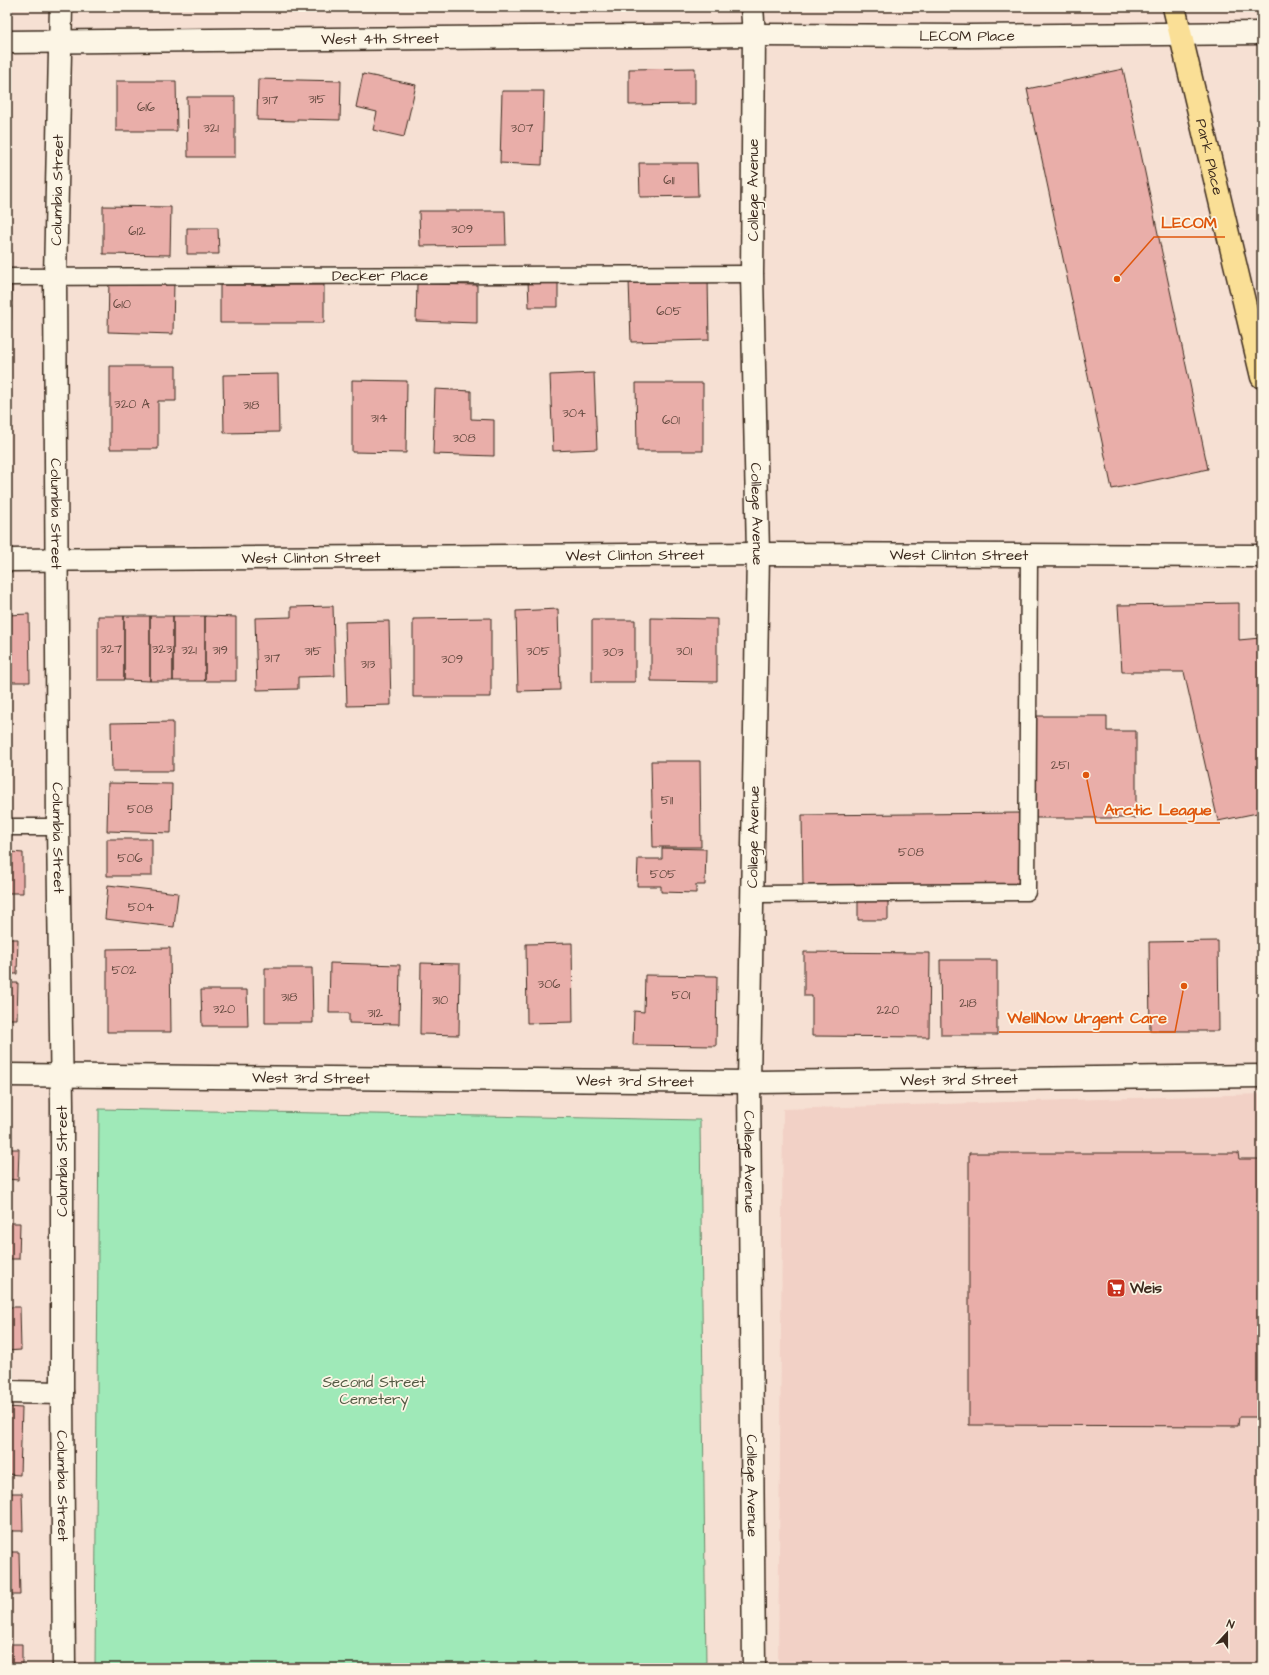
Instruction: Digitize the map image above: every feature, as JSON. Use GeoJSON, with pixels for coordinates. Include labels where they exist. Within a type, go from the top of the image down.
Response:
{"type":"FeatureCollection","features":[{"type":"Feature","properties":{"kind":"main road","name":"Park Place"},"geometry":{"type":"LineString","coordinates":[[1174,7],[1262,377]]}},
{"type":"Feature","properties":{"kind":"street","name":"Columbia Street"},"geometry":{"type":"LineString","coordinates":[[61,7],[55,277],[58,827],[62,1075],[64,1668]]}},
{"type":"Feature","properties":{"kind":"street","name":"College Avenue"},"geometry":{"type":"LineString","coordinates":[[752,7],[754,35],[752,274],[758,554],[749,1082],[754,1668]]}},
{"type":"Feature","properties":{"kind":"street"},"geometry":{"type":"LineString","coordinates":[[1180,35],[1262,33]]}},
{"type":"Feature","properties":{"kind":"street","name":"West 4th Street"},"geometry":{"type":"LineString","coordinates":[[7,42],[754,35]]}},
{"type":"Feature","properties":{"kind":"street","name":"LECOM Place"},"geometry":{"type":"LineString","coordinates":[[754,35],[1180,35]]}},
{"type":"Feature","properties":{"kind":"street","name":"West Clinton Street"},"geometry":{"type":"LineString","coordinates":[[7,560],[758,554],[1262,556]]}},
{"type":"Feature","properties":{"kind":"street","name":"West 3rd Street"},"geometry":{"type":"LineString","coordinates":[[7,1075],[749,1082],[1262,1076]]}},
{"type":"Feature","properties":{"kind":"street"},"geometry":{"type":"LineString","coordinates":[[7,1392],[62,1393]]}},
{"type":"Feature","properties":{"kind":"lane","name":"Decker Place"},"geometry":{"type":"LineString","coordinates":[[7,277],[752,274]]}},
{"type":"Feature","properties":{"kind":"lane"},"geometry":{"type":"LineString","coordinates":[[752,894],[1027,892],[1029,555]]}},
{"type":"Feature","properties":{"kind":"lane"},"geometry":{"type":"LineString","coordinates":[[7,827],[58,827]]}},
{"type":"Feature","properties":{"kind":"shaded area"},"geometry":{"type":"Polygon","coordinates":[[[1262,1094],[1262,1668],[778,1668],[783,1109],[1262,1094]]]}},
{"type":"Feature","properties":{"kind":"green space","name":"Second Street Cemetery"},"geometry":{"type":"Polygon","coordinates":[[[99,1109],[700,1120],[706,1668],[95,1668],[99,1109]]]}},
{"type":"Feature","properties":{"kind":"building"},"geometry":{"type":"Polygon","coordinates":[[[695,68],[695,104],[629,105],[629,69],[695,68]]]}},
{"type":"Feature","properties":{"kind":"building"},"geometry":{"type":"Polygon","coordinates":[[[1123,69],[1208,469],[1112,489],[1027,89],[1123,69]]]}},
{"type":"Feature","properties":{"kind":"building"},"geometry":{"type":"Polygon","coordinates":[[[363,74],[416,85],[404,137],[373,130],[377,112],[356,107],[363,74]]]}},
{"type":"Feature","properties":{"kind":"building"},"geometry":{"type":"Polygon","coordinates":[[[258,79],[341,81],[340,120],[257,120],[258,79]]]}},
{"type":"Feature","properties":{"kind":"building"},"geometry":{"type":"Polygon","coordinates":[[[116,81],[176,81],[177,131],[116,131],[116,81]]]}},
{"type":"Feature","properties":{"kind":"building"},"geometry":{"type":"Polygon","coordinates":[[[502,91],[544,91],[542,165],[500,163],[502,91]]]}},
{"type":"Feature","properties":{"kind":"building"},"geometry":{"type":"Polygon","coordinates":[[[187,97],[235,97],[235,157],[188,157],[187,97]]]}},
{"type":"Feature","properties":{"kind":"building"},"geometry":{"type":"Polygon","coordinates":[[[639,163],[697,163],[698,196],[640,197],[639,163]]]}},
{"type":"Feature","properties":{"kind":"building"},"geometry":{"type":"Polygon","coordinates":[[[103,206],[171,207],[170,255],[103,254],[103,206]]]}},
{"type":"Feature","properties":{"kind":"building"},"geometry":{"type":"Polygon","coordinates":[[[419,211],[505,211],[506,245],[420,246],[419,211]]]}},
{"type":"Feature","properties":{"kind":"building"},"geometry":{"type":"Polygon","coordinates":[[[187,228],[218,228],[219,254],[187,254],[187,228]]]}},
{"type":"Feature","properties":{"kind":"building"},"geometry":{"type":"Polygon","coordinates":[[[708,278],[709,340],[631,342],[629,280],[708,278]]]}},
{"type":"Feature","properties":{"kind":"building"},"geometry":{"type":"Polygon","coordinates":[[[109,279],[174,280],[173,334],[108,332],[109,279]]]}},
{"type":"Feature","properties":{"kind":"building"},"geometry":{"type":"Polygon","coordinates":[[[528,280],[558,280],[558,307],[529,307],[528,280]]]}},
{"type":"Feature","properties":{"kind":"building"},"geometry":{"type":"Polygon","coordinates":[[[7,281],[12,281],[11,320],[7,320],[7,281]]]}},
{"type":"Feature","properties":{"kind":"building"},"geometry":{"type":"Polygon","coordinates":[[[417,284],[477,285],[477,323],[416,321],[417,284]]]}},
{"type":"Feature","properties":{"kind":"building"},"geometry":{"type":"Polygon","coordinates":[[[220,285],[324,285],[324,323],[220,323],[220,285]]]}},
{"type":"Feature","properties":{"kind":"building"},"geometry":{"type":"Polygon","coordinates":[[[110,366],[176,366],[176,401],[158,401],[158,449],[110,449],[110,366]]]}},
{"type":"Feature","properties":{"kind":"building"},"geometry":{"type":"Polygon","coordinates":[[[594,373],[597,449],[553,451],[550,375],[594,373]]]}},
{"type":"Feature","properties":{"kind":"building"},"geometry":{"type":"Polygon","coordinates":[[[278,374],[279,432],[224,433],[223,375],[278,374]]]}},
{"type":"Feature","properties":{"kind":"building"},"geometry":{"type":"Polygon","coordinates":[[[352,380],[407,381],[406,453],[352,452],[352,380]]]}},
{"type":"Feature","properties":{"kind":"building"},"geometry":{"type":"Polygon","coordinates":[[[636,383],[703,383],[703,451],[637,451],[636,383]]]}},
{"type":"Feature","properties":{"kind":"building"},"geometry":{"type":"Polygon","coordinates":[[[435,389],[471,391],[471,419],[494,420],[494,456],[433,454],[435,389]]]}},
{"type":"Feature","properties":{"kind":"building"},"geometry":{"type":"Polygon","coordinates":[[[1239,603],[1239,640],[1260,638],[1262,645],[1262,812],[1218,821],[1184,672],[1122,672],[1118,605],[1239,603]]]}},
{"type":"Feature","properties":{"kind":"building"},"geometry":{"type":"Polygon","coordinates":[[[333,606],[335,676],[298,677],[298,689],[257,690],[255,618],[291,617],[291,607],[333,606]]]}},
{"type":"Feature","properties":{"kind":"building"},"geometry":{"type":"Polygon","coordinates":[[[558,609],[560,690],[518,691],[516,611],[558,609]]]}},
{"type":"Feature","properties":{"kind":"building"},"geometry":{"type":"Polygon","coordinates":[[[29,614],[30,682],[7,682],[7,615],[29,614]]]}},
{"type":"Feature","properties":{"kind":"building"},"geometry":{"type":"Polygon","coordinates":[[[98,616],[124,616],[124,680],[98,680],[98,616]]]}},
{"type":"Feature","properties":{"kind":"building"},"geometry":{"type":"Polygon","coordinates":[[[124,616],[150,616],[150,681],[124,680],[124,616]]]}},
{"type":"Feature","properties":{"kind":"building"},"geometry":{"type":"Polygon","coordinates":[[[150,616],[173,616],[173,681],[150,681],[150,616]]]}},
{"type":"Feature","properties":{"kind":"building"},"geometry":{"type":"Polygon","coordinates":[[[173,616],[205,616],[205,681],[173,681],[173,616]]]}},
{"type":"Feature","properties":{"kind":"building"},"geometry":{"type":"Polygon","coordinates":[[[205,616],[236,617],[236,681],[205,681],[205,616]]]}},
{"type":"Feature","properties":{"kind":"building"},"geometry":{"type":"Polygon","coordinates":[[[491,618],[491,697],[413,697],[413,619],[491,618]]]}},
{"type":"Feature","properties":{"kind":"building"},"geometry":{"type":"Polygon","coordinates":[[[651,618],[717,619],[717,682],[651,681],[651,618]]]}},
{"type":"Feature","properties":{"kind":"building"},"geometry":{"type":"Polygon","coordinates":[[[592,620],[635,620],[635,682],[592,682],[592,620]]]}},
{"type":"Feature","properties":{"kind":"building"},"geometry":{"type":"Polygon","coordinates":[[[389,621],[391,705],[347,706],[345,622],[389,621]]]}},
{"type":"Feature","properties":{"kind":"building"},"geometry":{"type":"Polygon","coordinates":[[[1036,716],[1107,716],[1107,731],[1136,731],[1136,818],[1036,818],[1036,716]]]}},
{"type":"Feature","properties":{"kind":"building"},"geometry":{"type":"Polygon","coordinates":[[[173,722],[173,771],[112,771],[111,723],[173,722]]]}},
{"type":"Feature","properties":{"kind":"building"},"geometry":{"type":"Polygon","coordinates":[[[651,761],[700,761],[701,847],[653,847],[651,761]]]}},
{"type":"Feature","properties":{"kind":"building"},"geometry":{"type":"Polygon","coordinates":[[[108,783],[172,784],[171,833],[107,831],[108,783]]]}},
{"type":"Feature","properties":{"kind":"building"},"geometry":{"type":"Polygon","coordinates":[[[1020,813],[1021,886],[803,887],[802,815],[1020,813]]]}},
{"type":"Feature","properties":{"kind":"building"},"geometry":{"type":"Polygon","coordinates":[[[7,835],[11,835],[11,852],[23,853],[23,893],[7,893],[7,835]]]}},
{"type":"Feature","properties":{"kind":"building"},"geometry":{"type":"Polygon","coordinates":[[[107,839],[152,839],[152,876],[107,876],[107,839]]]}},
{"type":"Feature","properties":{"kind":"building"},"geometry":{"type":"Polygon","coordinates":[[[662,848],[706,849],[705,885],[696,885],[696,893],[661,892],[661,886],[637,886],[638,859],[662,859],[662,848]]]}},
{"type":"Feature","properties":{"kind":"building"},"geometry":{"type":"Polygon","coordinates":[[[108,885],[178,893],[174,927],[105,919],[108,885]]]}},
{"type":"Feature","properties":{"kind":"building"},"geometry":{"type":"Polygon","coordinates":[[[888,897],[888,920],[858,920],[858,898],[888,897]]]}},
{"type":"Feature","properties":{"kind":"building"},"geometry":{"type":"Polygon","coordinates":[[[7,939],[18,939],[17,974],[7,974],[7,939]]]}},
{"type":"Feature","properties":{"kind":"building"},"geometry":{"type":"Polygon","coordinates":[[[1218,941],[1219,1031],[1150,1031],[1149,942],[1218,941]]]}},
{"type":"Feature","properties":{"kind":"building"},"geometry":{"type":"Polygon","coordinates":[[[572,943],[573,1022],[527,1023],[526,944],[572,943]]]}},
{"type":"Feature","properties":{"kind":"building"},"geometry":{"type":"Polygon","coordinates":[[[170,948],[171,1032],[107,1032],[107,949],[170,948]]]}},
{"type":"Feature","properties":{"kind":"building"},"geometry":{"type":"Polygon","coordinates":[[[804,952],[930,953],[929,1037],[812,1036],[812,996],[804,996],[804,952]]]}},
{"type":"Feature","properties":{"kind":"building"},"geometry":{"type":"Polygon","coordinates":[[[940,960],[997,960],[997,1035],[941,1035],[940,960]]]}},
{"type":"Feature","properties":{"kind":"building"},"geometry":{"type":"Polygon","coordinates":[[[330,963],[400,965],[399,1024],[349,1023],[349,1013],[329,1013],[330,963]]]}},
{"type":"Feature","properties":{"kind":"building"},"geometry":{"type":"Polygon","coordinates":[[[421,963],[460,964],[459,1035],[420,1034],[421,963]]]}},
{"type":"Feature","properties":{"kind":"building"},"geometry":{"type":"Polygon","coordinates":[[[265,968],[312,968],[313,1023],[265,1023],[265,968]]]}},
{"type":"Feature","properties":{"kind":"building"},"geometry":{"type":"Polygon","coordinates":[[[645,975],[717,976],[716,1046],[633,1045],[634,1011],[644,1012],[645,975]]]}},
{"type":"Feature","properties":{"kind":"building"},"geometry":{"type":"Polygon","coordinates":[[[7,983],[18,983],[17,1019],[7,1019],[7,983]]]}},
{"type":"Feature","properties":{"kind":"building"},"geometry":{"type":"Polygon","coordinates":[[[201,990],[247,990],[248,1026],[202,1026],[201,990]]]}},
{"type":"Feature","properties":{"kind":"building"},"geometry":{"type":"Polygon","coordinates":[[[7,1149],[19,1149],[18,1180],[7,1179],[7,1149]]]}},
{"type":"Feature","properties":{"kind":"building","name":"Weis"},"geometry":{"type":"Polygon","coordinates":[[[969,1153],[1238,1153],[1239,1159],[1262,1159],[1262,1417],[1239,1417],[1238,1426],[969,1425],[969,1153]]]}},
{"type":"Feature","properties":{"kind":"building"},"geometry":{"type":"Polygon","coordinates":[[[7,1223],[20,1223],[19,1259],[7,1259],[7,1223]]]}},
{"type":"Feature","properties":{"kind":"building"},"geometry":{"type":"Polygon","coordinates":[[[7,1307],[20,1307],[21,1350],[7,1351],[7,1307]]]}},
{"type":"Feature","properties":{"kind":"building"},"geometry":{"type":"Polygon","coordinates":[[[7,1407],[22,1408],[20,1475],[7,1474],[7,1407]]]}},
{"type":"Feature","properties":{"kind":"building"},"geometry":{"type":"Polygon","coordinates":[[[7,1493],[22,1493],[23,1531],[7,1531],[7,1493]]]}},
{"type":"Feature","properties":{"kind":"building"},"geometry":{"type":"Polygon","coordinates":[[[7,1552],[19,1552],[20,1595],[7,1595],[7,1552]]]}},
{"type":"Feature","properties":{"kind":"building"},"geometry":{"type":"Polygon","coordinates":[[[7,1644],[22,1644],[22,1668],[7,1668],[7,1644]]]}},
{"type":"Feature","properties":{"kind":"place","name":"LECOM"},"geometry":{"type":"Point","coordinates":[1117,279]}},
{"type":"Feature","properties":{"kind":"place","name":"Arctic League"},"geometry":{"type":"Point","coordinates":[1086,775]}},
{"type":"Feature","properties":{"kind":"place","name":"WellNow Urgent Care"},"geometry":{"type":"Point","coordinates":[1184,986]}},
{"type":"Feature","properties":{"kind":"place","name":"Weis"},"geometry":{"type":"Point","coordinates":[1116,1288]}}]}
